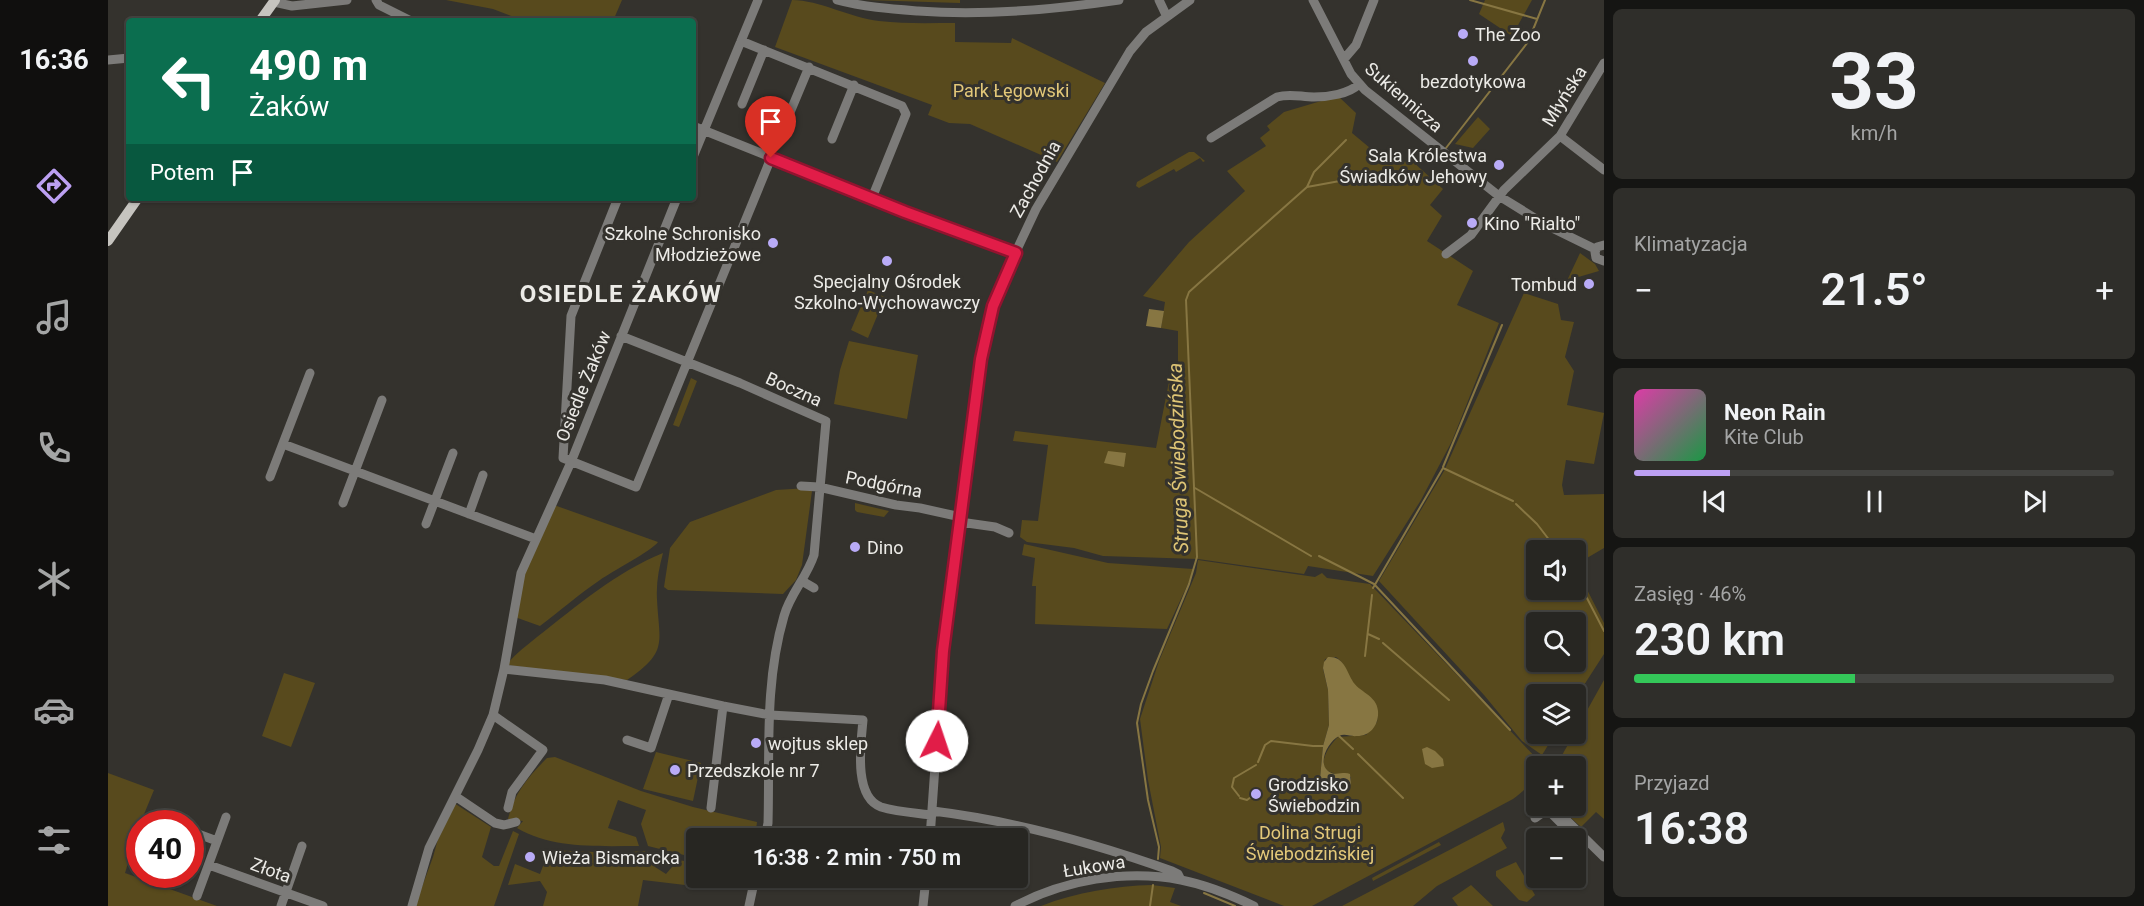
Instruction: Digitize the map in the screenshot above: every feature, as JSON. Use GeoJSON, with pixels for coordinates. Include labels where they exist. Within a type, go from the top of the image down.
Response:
{"type":"FeatureCollection","features":[{"type":"Feature","properties":{"kind":"main road"},"geometry":{"type":"LineString","coordinates":[[262,18],[274,1]]}},
{"type":"Feature","properties":{"kind":"main road"},"geometry":{"type":"LineString","coordinates":[[108,241],[136,201]]}},
{"type":"Feature","properties":{"kind":"street"},"geometry":{"type":"LineString","coordinates":[[274,1],[292,6],[347,0]]}},
{"type":"Feature","properties":{"kind":"street"},"geometry":{"type":"LineString","coordinates":[[376,0],[379,5],[405,18]]}},
{"type":"Feature","properties":{"kind":"street"},"geometry":{"type":"LineString","coordinates":[[696,150],[758,0]]}},
{"type":"Feature","properties":{"kind":"street"},"geometry":{"type":"LineString","coordinates":[[837,0],[895,10],[982,13],[1042,10],[1119,0]]}},
{"type":"Feature","properties":{"kind":"street"},"geometry":{"type":"LineString","coordinates":[[1159,0],[1167,17]]}},
{"type":"Feature","properties":{"kind":"street","name":"Zachodnia"},"geometry":{"type":"LineString","coordinates":[[931,828],[941,676],[977,383],[993,306],[1049,184],[1130,51],[1140,38],[1190,0]]}},
{"type":"Feature","properties":{"kind":"street","name":"Sukiennicza"},"geometry":{"type":"LineString","coordinates":[[1313,0],[1351,74],[1374,98],[1499,196],[1546,225],[1600,247]]}},
{"type":"Feature","properties":{"kind":"street"},"geometry":{"type":"LineString","coordinates":[[1344,59],[1356,45],[1373,0]]}},
{"type":"Feature","properties":{"kind":"street"},"geometry":{"type":"LineString","coordinates":[[741,41],[900,103],[906,114],[872,198]]}},
{"type":"Feature","properties":{"kind":"street"},"geometry":{"type":"LineString","coordinates":[[742,104],[764,50]]}},
{"type":"Feature","properties":{"kind":"street"},"geometry":{"type":"LineString","coordinates":[[108,60],[126,58]]}},
{"type":"Feature","properties":{"kind":"street","name":"Młyńska"},"geometry":{"type":"LineString","coordinates":[[1446,255],[1471,235],[1499,196],[1560,136],[1604,63]]}},
{"type":"Feature","properties":{"kind":"street"},"geometry":{"type":"LineString","coordinates":[[786,122],[810,67]]}},
{"type":"Feature","properties":{"kind":"street"},"geometry":{"type":"LineString","coordinates":[[1211,138],[1286,94],[1315,97],[1354,89],[1359,84]]}},
{"type":"Feature","properties":{"kind":"street"},"geometry":{"type":"LineString","coordinates":[[832,139],[854,86]]}},
{"type":"Feature","properties":{"kind":"street"},"geometry":{"type":"LineString","coordinates":[[696,127],[1016,253]]}},
{"type":"Feature","properties":{"kind":"street"},"geometry":{"type":"LineString","coordinates":[[1560,136],[1604,170]]}},
{"type":"Feature","properties":{"kind":"street"},"geometry":{"type":"LineString","coordinates":[[412,906],[427,855],[454,796],[465,781],[480,751],[493,715],[504,669],[521,573],[571,462],[636,487],[771,158]]}},
{"type":"Feature","properties":{"kind":"street","name":"Osiedle Żaków"},"geometry":{"type":"LineString","coordinates":[[617,201],[569,325],[563,458],[571,462],[675,201]]}},
{"type":"Feature","properties":{"kind":"street"},"geometry":{"type":"LineString","coordinates":[[1600,247],[1596,258],[1604,261]]}},
{"type":"Feature","properties":{"kind":"street"},"geometry":{"type":"LineString","coordinates":[[621,336],[687,362]]}},
{"type":"Feature","properties":{"kind":"street","name":"Boczna"},"geometry":{"type":"LineString","coordinates":[[687,362],[826,421],[819,487]]}},
{"type":"Feature","properties":{"kind":"street"},"geometry":{"type":"LineString","coordinates":[[270,477],[310,373]]}},
{"type":"Feature","properties":{"kind":"street"},"geometry":{"type":"LineString","coordinates":[[343,503],[382,400]]}},
{"type":"Feature","properties":{"kind":"street"},"geometry":{"type":"LineString","coordinates":[[283,444],[536,539]]}},
{"type":"Feature","properties":{"kind":"street"},"geometry":{"type":"LineString","coordinates":[[426,524],[453,453]]}},
{"type":"Feature","properties":{"kind":"street"},"geometry":{"type":"LineString","coordinates":[[469,514],[483,475]]}},
{"type":"Feature","properties":{"kind":"street","name":"Podgórna"},"geometry":{"type":"LineString","coordinates":[[801,486],[819,487],[1009,532]]}},
{"type":"Feature","properties":{"kind":"street"},"geometry":{"type":"LineString","coordinates":[[767,828],[771,674],[784,615],[814,555],[819,487]]}},
{"type":"Feature","properties":{"kind":"street"},"geometry":{"type":"LineString","coordinates":[[802,581],[814,588]]}},
{"type":"Feature","properties":{"kind":"street"},"geometry":{"type":"LineString","coordinates":[[504,669],[605,680],[770,715],[863,720],[861,772],[865,790],[872,801],[880,806],[994,820],[1071,838],[1172,871],[1178,874],[1181,880],[1208,887],[1254,906]]}},
{"type":"Feature","properties":{"kind":"street"},"geometry":{"type":"LineString","coordinates":[[627,740],[651,748],[669,694]]}},
{"type":"Feature","properties":{"kind":"street"},"geometry":{"type":"LineString","coordinates":[[711,808],[723,706]]}},
{"type":"Feature","properties":{"kind":"street"},"geometry":{"type":"LineString","coordinates":[[493,715],[543,750],[528,765],[510,791],[508,808]]}},
{"type":"Feature","properties":{"kind":"street"},"geometry":{"type":"LineString","coordinates":[[454,796],[495,823],[504,825],[516,822]]}},
{"type":"Feature","properties":{"kind":"street"},"geometry":{"type":"LineString","coordinates":[[1561,816],[1604,857]]}},
{"type":"Feature","properties":{"kind":"street"},"geometry":{"type":"LineString","coordinates":[[197,896],[226,817]]}},
{"type":"Feature","properties":{"kind":"street"},"geometry":{"type":"LineString","coordinates":[[204,836],[218,841]]}},
{"type":"Feature","properties":{"kind":"street"},"geometry":{"type":"LineString","coordinates":[[281,906],[303,846]]}},
{"type":"Feature","properties":{"kind":"street","name":"Złota"},"geometry":{"type":"LineString","coordinates":[[209,865],[323,906]]}},
{"type":"Feature","properties":{"kind":"street","name":"Łukowa"},"geometry":{"type":"LineString","coordinates":[[1015,906],[1050,891],[1096,880],[1134,876],[1181,880]]}},
{"type":"Feature","properties":{"kind":"street"},"geometry":{"type":"LineString","coordinates":[[749,906],[752,888]]}},
{"type":"Feature","properties":{"kind":"street"},"geometry":{"type":"LineString","coordinates":[[923,906],[925,888]]}},
{"type":"Feature","properties":{"kind":"green space"},"geometry":{"type":"Polygon","coordinates":[[[446,0],[622,0],[614,18],[516,18],[493,9],[446,0]]]}},
{"type":"Feature","properties":{"kind":"green space","name":"Park Łęgowski"},"geometry":{"type":"Polygon","coordinates":[[[792,0],[813,3],[879,21],[955,23],[955,42],[1011,43],[1012,38],[1105,83],[1057,162],[970,124],[949,123],[928,115],[932,105],[775,47],[792,0]]]}},
{"type":"Feature","properties":{"kind":"green space"},"geometry":{"type":"Polygon","coordinates":[[[865,0],[960,0],[960,3],[865,0]]]}},
{"type":"Feature","properties":{"kind":"green space"},"geometry":{"type":"Polygon","coordinates":[[[1485,0],[1532,0],[1512,36],[1479,14],[1485,0]]]}},
{"type":"Feature","properties":{"kind":"green space"},"geometry":{"type":"Polygon","coordinates":[[[1338,96],[1356,113],[1352,133],[1388,163],[1412,161],[1443,189],[1430,205],[1442,216],[1427,241],[1473,271],[1457,305],[1499,323],[1452,441],[1421,500],[1373,576],[1308,566],[1304,574],[1198,559],[1103,556],[1074,548],[1027,542],[1020,537],[1022,520],[1038,521],[1048,445],[1013,441],[1015,431],[1156,448],[1172,366],[1178,364],[1178,331],[1161,328],[1165,302],[1143,296],[1189,242],[1245,191],[1227,171],[1266,146],[1260,138],[1270,130],[1267,126],[1284,112],[1338,96]]]}},
{"type":"Feature","properties":{"kind":"green space"},"geometry":{"type":"Polygon","coordinates":[[[1478,117],[1490,129],[1473,148],[1455,144],[1478,117]]]}},
{"type":"Feature","properties":{"kind":"green space"},"geometry":{"type":"Polygon","coordinates":[[[1189,152],[1194,152],[1205,161],[1203,162],[1200,158],[1176,172],[1174,169],[1139,188],[1136,186],[1137,182],[1189,152]]]}},
{"type":"Feature","properties":{"kind":"green space"},"geometry":{"type":"Polygon","coordinates":[[[1580,253],[1595,264],[1599,271],[1575,278],[1577,283],[1569,286],[1571,292],[1564,287],[1580,253]]]}},
{"type":"Feature","properties":{"kind":"green space"},"geometry":{"type":"Polygon","coordinates":[[[868,290],[885,297],[868,338],[851,330],[868,290]]]}},
{"type":"Feature","properties":{"kind":"green space"},"geometry":{"type":"Polygon","coordinates":[[[1524,293],[1558,304],[1561,320],[1574,322],[1565,357],[1574,371],[1567,405],[1604,413],[1594,464],[1566,460],[1562,485],[1564,495],[1604,494],[1604,548],[1586,559],[1586,540],[1526,540],[1526,600],[1586,600],[1586,588],[1604,623],[1604,654],[1585,684],[1526,684],[1526,744],[1379,581],[1444,471],[1524,293]]]}},
{"type":"Feature","properties":{"kind":"green space"},"geometry":{"type":"Polygon","coordinates":[[[849,341],[918,355],[907,419],[834,404],[840,370],[849,341]]]}},
{"type":"Feature","properties":{"kind":"green space"},"geometry":{"type":"Polygon","coordinates":[[[691,378],[697,381],[679,427],[673,425],[691,378]]]}},
{"type":"Feature","properties":{"kind":"green space"},"geometry":{"type":"Polygon","coordinates":[[[808,488],[812,491],[802,565],[796,580],[783,594],[668,590],[664,587],[670,548],[690,522],[776,490],[808,488]]]}},
{"type":"Feature","properties":{"kind":"green space"},"geometry":{"type":"Polygon","coordinates":[[[855,503],[889,511],[884,517],[857,512],[855,503]]]}},
{"type":"Feature","properties":{"kind":"green space"},"geometry":{"type":"Polygon","coordinates":[[[554,505],[658,542],[592,585],[540,626],[512,616],[518,572],[554,505]]]}},
{"type":"Feature","properties":{"kind":"green space"},"geometry":{"type":"Polygon","coordinates":[[[1024,544],[1108,563],[1193,569],[1193,573],[1167,629],[1035,624],[1036,586],[1032,586],[1035,558],[1022,555],[1024,544]]]}},
{"type":"Feature","properties":{"kind":"green space"},"geometry":{"type":"Polygon","coordinates":[[[663,553],[657,587],[658,645],[650,661],[627,680],[506,665],[525,647],[597,590],[663,553]]]}},
{"type":"Feature","properties":{"kind":"green space","name":"Dolina Strugi Świebodzińskiej"},"geometry":{"type":"Polygon","coordinates":[[[1198,560],[1315,577],[1322,573],[1327,578],[1370,584],[1534,756],[1526,756],[1526,788],[1513,799],[1312,906],[1284,906],[1160,858],[1161,847],[1148,780],[1140,719],[1159,661],[1196,573],[1198,560]],[[1336,657],[1325,659],[1323,669],[1328,690],[1329,725],[1323,746],[1320,779],[1342,788],[1351,784],[1351,777],[1327,770],[1324,766],[1325,756],[1338,737],[1366,735],[1377,722],[1378,712],[1352,682],[1336,657]]]}},
{"type":"Feature","properties":{"kind":"green space"},"geometry":{"type":"Polygon","coordinates":[[[284,673],[315,683],[291,747],[262,736],[284,673]]]}},
{"type":"Feature","properties":{"kind":"green space"},"geometry":{"type":"Polygon","coordinates":[[[1604,680],[1604,819],[1596,812],[1581,827],[1569,816],[1586,816],[1586,756],[1562,756],[1568,744],[1586,744],[1586,712],[1604,680]]]}},
{"type":"Feature","properties":{"kind":"green space"},"geometry":{"type":"Polygon","coordinates":[[[1526,744],[1549,744],[1542,755],[1526,744]]]}},
{"type":"Feature","properties":{"kind":"green space"},"geometry":{"type":"Polygon","coordinates":[[[656,752],[701,763],[693,801],[643,789],[656,752]]]}},
{"type":"Feature","properties":{"kind":"green space"},"geometry":{"type":"Polygon","coordinates":[[[555,757],[641,791],[693,807],[757,822],[756,828],[686,828],[686,856],[648,846],[641,824],[646,810],[618,800],[608,828],[636,837],[639,846],[576,845],[545,840],[517,828],[523,821],[508,819],[518,793],[528,778],[547,758],[555,757]]]}},
{"type":"Feature","properties":{"kind":"green space"},"geometry":{"type":"Polygon","coordinates":[[[108,773],[154,790],[146,810],[126,810],[126,888],[167,888],[217,906],[108,906],[108,773]]]}},
{"type":"Feature","properties":{"kind":"green space"},"geometry":{"type":"Polygon","coordinates":[[[454,803],[491,827],[482,857],[494,866],[499,866],[513,831],[519,834],[494,906],[415,906],[438,839],[454,803]]]}},
{"type":"Feature","properties":{"kind":"green space"},"geometry":{"type":"Polygon","coordinates":[[[1503,822],[1505,830],[1501,838],[1507,848],[1437,886],[1413,906],[1342,906],[1503,822]]]}},
{"type":"Feature","properties":{"kind":"green space"},"geometry":{"type":"Polygon","coordinates":[[[1439,842],[1441,845],[1373,881],[1372,878],[1439,842]]]}},
{"type":"Feature","properties":{"kind":"green space"},"geometry":{"type":"Polygon","coordinates":[[[549,850],[617,853],[644,851],[663,856],[655,867],[666,874],[678,860],[686,861],[685,885],[643,880],[638,906],[543,906],[547,892],[540,881],[508,885],[515,864],[540,874],[549,850]]]}},
{"type":"Feature","properties":{"kind":"green space"},"geometry":{"type":"Polygon","coordinates":[[[1516,862],[1526,879],[1526,888],[1531,888],[1535,895],[1527,902],[1519,900],[1496,876],[1496,871],[1516,862]]]}},
{"type":"Feature","properties":{"kind":"green space"},"geometry":{"type":"Polygon","coordinates":[[[1152,885],[1175,888],[1170,902],[1181,906],[1041,906],[1096,891],[1152,885]]]}},
{"type":"Feature","properties":{"kind":"green space"},"geometry":{"type":"Polygon","coordinates":[[[1471,885],[1493,906],[1458,906],[1452,898],[1471,885]]]}},
{"type":"Feature","properties":{"kind":"shaded area"},"geometry":{"type":"Polygon","coordinates":[[[1149,309],[1164,311],[1161,328],[1146,326],[1149,309]]]}},
{"type":"Feature","properties":{"kind":"shaded area"},"geometry":{"type":"Polygon","coordinates":[[[1108,451],[1126,453],[1124,467],[1104,463],[1108,451]]]}},
{"type":"Feature","properties":{"kind":"shaded area"},"geometry":{"type":"Polygon","coordinates":[[[1328,657],[1341,661],[1355,684],[1374,701],[1378,711],[1375,725],[1370,732],[1355,736],[1339,736],[1326,752],[1324,762],[1328,771],[1333,774],[1350,774],[1351,784],[1347,788],[1320,779],[1323,746],[1329,725],[1328,690],[1323,668],[1328,657]]]}},
{"type":"Feature","properties":{"kind":"shaded area"},"geometry":{"type":"Polygon","coordinates":[[[1427,747],[1443,759],[1444,766],[1432,768],[1425,764],[1422,749],[1427,747]]]}},
{"type":"Feature","properties":{"kind":"waterway"},"geometry":{"type":"LineString","coordinates":[[1470,0],[1537,19]]}},
{"type":"Feature","properties":{"kind":"waterway","name":"Struga Świebodzińska"},"geometry":{"type":"LineString","coordinates":[[1446,148],[1528,42],[1545,0]]}},
{"type":"Feature","properties":{"kind":"waterway"},"geometry":{"type":"LineString","coordinates":[[1307,187],[1314,172],[1346,140]]}},
{"type":"Feature","properties":{"kind":"waterway","name":"Struga Świebodzińska"},"geometry":{"type":"LineString","coordinates":[[1158,859],[1159,847],[1148,800],[1137,723],[1141,704],[1189,584],[1197,557],[1186,300],[1189,292],[1307,187],[1395,173]]}},
{"type":"Feature","properties":{"kind":"waterway"},"geometry":{"type":"LineString","coordinates":[[1443,467],[1502,325]]}},
{"type":"Feature","properties":{"kind":"waterway"},"geometry":{"type":"LineString","coordinates":[[1373,588],[1443,468],[1513,501]]}},
{"type":"Feature","properties":{"kind":"waterway"},"geometry":{"type":"LineString","coordinates":[[1195,488],[1311,556]]}},
{"type":"Feature","properties":{"kind":"waterway"},"geometry":{"type":"LineString","coordinates":[[1516,504],[1537,524],[1549,540]]}},
{"type":"Feature","properties":{"kind":"waterway"},"geometry":{"type":"LineString","coordinates":[[1319,556],[1374,584],[1510,730]]}},
{"type":"Feature","properties":{"kind":"waterway"},"geometry":{"type":"LineString","coordinates":[[1365,656],[1372,595]]}},
{"type":"Feature","properties":{"kind":"waterway"},"geometry":{"type":"LineString","coordinates":[[1586,596],[1604,631]]}},
{"type":"Feature","properties":{"kind":"waterway"},"geometry":{"type":"LineString","coordinates":[[1368,634],[1379,639]]}},
{"type":"Feature","properties":{"kind":"waterway"},"geometry":{"type":"LineString","coordinates":[[1383,643],[1449,700]]}},
{"type":"Feature","properties":{"kind":"waterway"},"geometry":{"type":"LineString","coordinates":[[1339,736],[1353,749]]}},
{"type":"Feature","properties":{"kind":"waterway"},"geometry":{"type":"LineString","coordinates":[[1258,762],[1265,745],[1271,741],[1313,746]]}},
{"type":"Feature","properties":{"kind":"waterway"},"geometry":{"type":"LineString","coordinates":[[1314,746],[1323,746]]}},
{"type":"Feature","properties":{"kind":"waterway"},"geometry":{"type":"LineString","coordinates":[[1358,754],[1403,798]]}},
{"type":"Feature","properties":{"kind":"waterway"},"geometry":{"type":"LineString","coordinates":[[1239,796],[1232,787],[1234,778],[1256,765]]}},
{"type":"Feature","properties":{"kind":"waterway"},"geometry":{"type":"LineString","coordinates":[[1240,798],[1247,800],[1251,797]]}},
{"type":"Feature","properties":{"kind":"waterway","name":"Struga Świebodzińska"},"geometry":{"type":"LineString","coordinates":[[1150,906],[1153,885]]}},
{"type":"Feature","properties":{"kind":"waterway"},"geometry":{"type":"LineString","coordinates":[[1204,893],[1235,906]]}},
{"type":"Feature","properties":{"kind":"place","name":"The Zoo"},"geometry":{"type":"Point","coordinates":[1463,34]}},
{"type":"Feature","properties":{"kind":"place","name":"bezdotykowa"},"geometry":{"type":"Point","coordinates":[1473,61]}},
{"type":"Feature","properties":{"kind":"place","name":"Sala Królestwa Świadków Jehowy"},"geometry":{"type":"Point","coordinates":[1499,165]}},
{"type":"Feature","properties":{"kind":"place","name":"Kino \"Rialto\""},"geometry":{"type":"Point","coordinates":[1472,223]}},
{"type":"Feature","properties":{"kind":"place","name":"Szkolne Schronisko Młodzieżowe"},"geometry":{"type":"Point","coordinates":[773,243]}},
{"type":"Feature","properties":{"kind":"place","name":"Specjalny Ośrodek Szkolno-Wychowawczy"},"geometry":{"type":"Point","coordinates":[887,261]}},
{"type":"Feature","properties":{"kind":"place","name":"Tombud"},"geometry":{"type":"Point","coordinates":[1589,284]}},
{"type":"Feature","properties":{"kind":"place","name":"Dino"},"geometry":{"type":"Point","coordinates":[855,547]}},
{"type":"Feature","properties":{"kind":"place","name":"wojtus sklep"},"geometry":{"type":"Point","coordinates":[756,743]}},
{"type":"Feature","properties":{"kind":"place","name":"Przedszkole nr 7"},"geometry":{"type":"Point","coordinates":[675,770]}},
{"type":"Feature","properties":{"kind":"place","name":"Grodzisko Świebodzin"},"geometry":{"type":"Point","coordinates":[1256,794]}},
{"type":"Feature","properties":{"kind":"place","name":"Wieża Bismarcka"},"geometry":{"type":"Point","coordinates":[530,857]}},
{"type":"Feature","properties":{"kind":"district","name":"OSIEDLE ŻAKÓW"},"geometry":{"type":"Point","coordinates":[621,294]}},
{"type":"Feature","properties":{"kind":"route"},"geometry":{"type":"LineString","coordinates":[[771,158],[905,212],[1016,253],[993,306],[975,396],[943,651],[937,741]]}}]}
